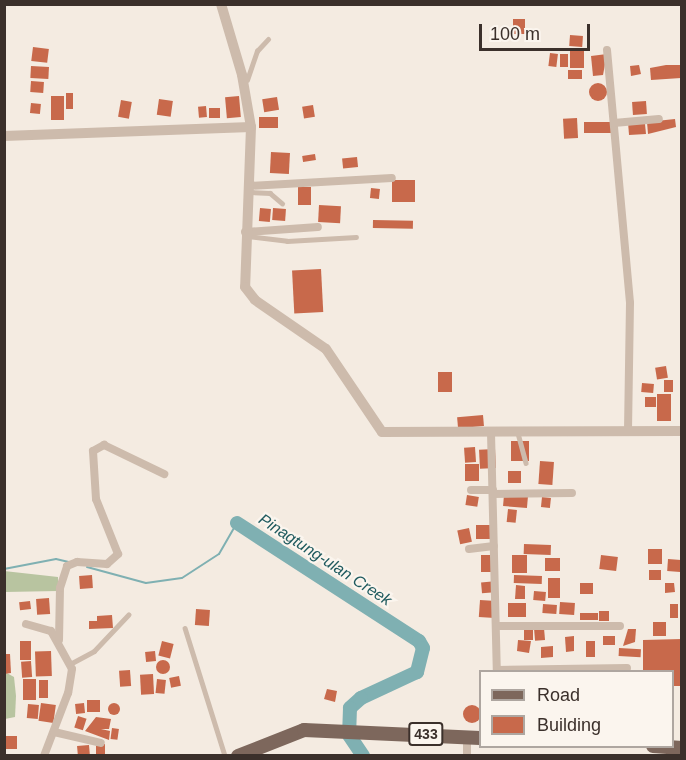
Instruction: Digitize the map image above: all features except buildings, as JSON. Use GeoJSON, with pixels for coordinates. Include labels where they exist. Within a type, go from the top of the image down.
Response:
{"type":"FeatureCollection","features":[{"type":"Feature","properties":{"kind":"main road","name":"433"},"geometry":{"type":"LineString","coordinates":[[238,756],[284,734],[324,729],[474,738]]}},
{"type":"Feature","properties":{"kind":"street"},"geometry":{"type":"LineString","coordinates":[[221,4],[245,86],[251,127],[245,234],[249,294],[326,349],[382,432],[681,431]]}},
{"type":"Feature","properties":{"kind":"street"},"geometry":{"type":"LineString","coordinates":[[607,50],[630,303],[628,432]]}},
{"type":"Feature","properties":{"kind":"street"},"geometry":{"type":"LineString","coordinates":[[614,123],[659,119]]}},
{"type":"Feature","properties":{"kind":"street"},"geometry":{"type":"LineString","coordinates":[[4,136],[251,127]]}},
{"type":"Feature","properties":{"kind":"street"},"geometry":{"type":"LineString","coordinates":[[247,189],[392,178]]}},
{"type":"Feature","properties":{"kind":"street"},"geometry":{"type":"LineString","coordinates":[[245,234],[318,227]]}},
{"type":"Feature","properties":{"kind":"street"},"geometry":{"type":"LineString","coordinates":[[491,433],[497,670]]}},
{"type":"Feature","properties":{"kind":"street"},"geometry":{"type":"LineString","coordinates":[[58,640],[60,588],[67,566],[77,562],[106,564],[118,554],[96,499],[91,458],[96,446],[104,445],[164,474]]}},
{"type":"Feature","properties":{"kind":"street"},"geometry":{"type":"LineString","coordinates":[[471,490],[572,494]]}},
{"type":"Feature","properties":{"kind":"street"},"geometry":{"type":"LineString","coordinates":[[469,549],[494,546]]}},
{"type":"Feature","properties":{"kind":"street"},"geometry":{"type":"LineString","coordinates":[[26,624],[51,631],[70,664],[72,681],[44,756]]}},
{"type":"Feature","properties":{"kind":"street"},"geometry":{"type":"LineString","coordinates":[[497,626],[620,626]]}},
{"type":"Feature","properties":{"kind":"street"},"geometry":{"type":"LineString","coordinates":[[540,670],[627,668]]}},
{"type":"Feature","properties":{"kind":"street"},"geometry":{"type":"LineString","coordinates":[[54,732],[101,743]]}},
{"type":"Feature","properties":{"kind":"street"},"geometry":{"type":"LineString","coordinates":[[467,756],[474,738]]}},
{"type":"Feature","properties":{"kind":"lane"},"geometry":{"type":"LineString","coordinates":[[245,86],[257,51],[268,39]]}},
{"type":"Feature","properties":{"kind":"lane"},"geometry":{"type":"LineString","coordinates":[[247,189],[270,193],[282,203]]}},
{"type":"Feature","properties":{"kind":"lane"},"geometry":{"type":"LineString","coordinates":[[245,234],[286,241],[356,237]]}},
{"type":"Feature","properties":{"kind":"lane"},"geometry":{"type":"LineString","coordinates":[[518,433],[526,463]]}},
{"type":"Feature","properties":{"kind":"lane"},"geometry":{"type":"LineString","coordinates":[[70,664],[94,651],[128,615]]}},
{"type":"Feature","properties":{"kind":"lane"},"geometry":{"type":"LineString","coordinates":[[185,628],[225,756]]}},
{"type":"Feature","properties":{"kind":"green space"},"geometry":{"type":"Polygon","coordinates":[[[4,571],[58,577],[58,591],[5,592],[4,571]]]}},
{"type":"Feature","properties":{"kind":"green space"},"geometry":{"type":"Polygon","coordinates":[[[5,672],[14,677],[16,696],[15,717],[5,719],[5,672]]]}},
{"type":"Feature","properties":{"kind":"waterway","name":"Pinagtung-ulan Creek"},"geometry":{"type":"LineString","coordinates":[[87,567],[146,583],[182,578],[219,554],[237,523]]}},
{"type":"Feature","properties":{"kind":"waterway","name":"Pinagtung-ulan Creek"},"geometry":{"type":"LineString","coordinates":[[237,523],[419,641],[423,648],[417,672],[361,698],[350,708],[349,735],[363,756]]}},
{"type":"Feature","properties":{"kind":"waterway","name":"Pinagtung-ulan Creek"},"geometry":{"type":"LineString","coordinates":[[4,569],[56,559],[69,562]]}}]}
